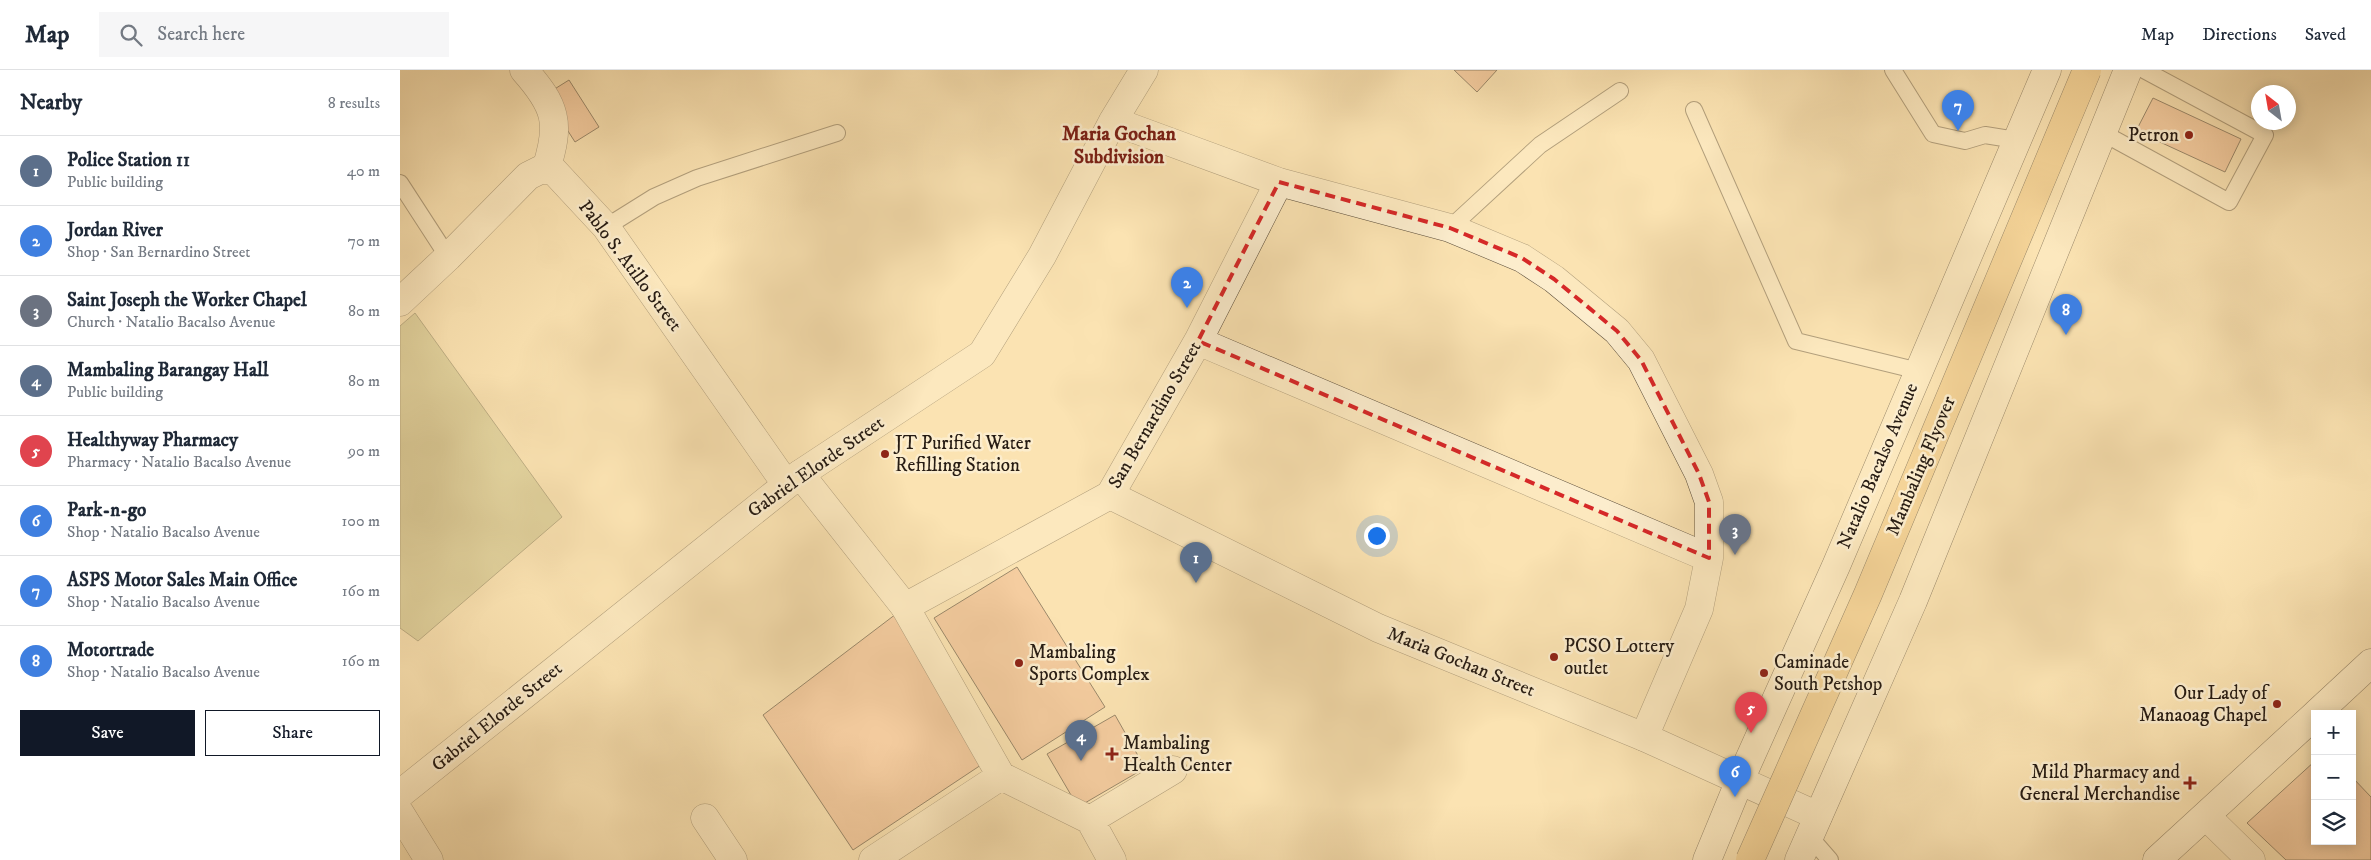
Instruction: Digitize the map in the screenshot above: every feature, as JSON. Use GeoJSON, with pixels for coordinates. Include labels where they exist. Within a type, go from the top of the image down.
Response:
{"type":"FeatureCollection","features":[{"type":"Feature","properties":{"kind":"main road","name":"Mambaling Flyover"},"geometry":{"type":"LineString","coordinates":[[1750,860],[1868,594],[2087,70]]}},
{"type":"Feature","properties":{"kind":"street"},"geometry":{"type":"LineString","coordinates":[[400,302],[448,257],[528,176],[546,169],[553,148],[554,117],[538,86],[524,70]]}},
{"type":"Feature","properties":{"kind":"street","name":"Gabriel Elorde Street"},"geometry":{"type":"LineString","coordinates":[[400,794],[793,479],[982,354],[1042,256],[1113,120],[1144,70]]}},
{"type":"Feature","properties":{"kind":"street","name":"Natalio Bacalso Avenue"},"geometry":{"type":"LineString","coordinates":[[1707,860],[1740,780],[1836,566],[2047,70]]}},
{"type":"Feature","properties":{"kind":"street"},"geometry":{"type":"LineString","coordinates":[[1809,838],[1912,601],[2101,132],[2128,70]]}},
{"type":"Feature","properties":{"kind":"street"},"geometry":{"type":"LineString","coordinates":[[1113,120],[1279,182],[1450,228],[1522,258],[1554,279],[1617,331],[1641,360],[1699,474],[1709,502],[1709,558],[1699,609],[1644,737]]}},
{"type":"Feature","properties":{"kind":"street","name":"Pablo S. Atillo Street"},"geometry":{"type":"LineString","coordinates":[[546,169],[558,174],[606,227],[793,479]]}},
{"type":"Feature","properties":{"kind":"street","name":"San Bernardino Street"},"geometry":{"type":"LineString","coordinates":[[905,607],[1110,495],[1198,341],[1279,182]]}},
{"type":"Feature","properties":{"kind":"street"},"geometry":{"type":"LineString","coordinates":[[1198,341],[1709,558]]}},
{"type":"Feature","properties":{"kind":"street"},"geometry":{"type":"LineString","coordinates":[[793,479],[905,607],[1001,776],[1090,820],[1112,860]]}},
{"type":"Feature","properties":{"kind":"street","name":"Maria Gochan Street"},"geometry":{"type":"LineString","coordinates":[[1110,495],[1378,628],[1644,737],[1740,780],[1809,838]]}},
{"type":"Feature","properties":{"kind":"street"},"geometry":{"type":"LineString","coordinates":[[2319,710],[2371,663]]}},
{"type":"Feature","properties":{"kind":"street"},"geometry":{"type":"LineString","coordinates":[[2157,860],[2311,718]]}},
{"type":"Feature","properties":{"kind":"street"},"geometry":{"type":"LineString","coordinates":[[1090,820],[1173,770]]}},
{"type":"Feature","properties":{"kind":"street"},"geometry":{"type":"LineString","coordinates":[[873,860],[1001,776]]}},
{"type":"Feature","properties":{"kind":"street"},"geometry":{"type":"LineString","coordinates":[[400,813],[429,860]]}},
{"type":"Feature","properties":{"kind":"street"},"geometry":{"type":"LineString","coordinates":[[2206,816],[2251,860]]}},
{"type":"Feature","properties":{"kind":"street"},"geometry":{"type":"LineString","coordinates":[[706,818],[733,860]]}},
{"type":"Feature","properties":{"kind":"lane"},"geometry":{"type":"LineString","coordinates":[[1894,70],[1933,134],[1964,141],[1985,135],[2016,140]]}},
{"type":"Feature","properties":{"kind":"lane"},"geometry":{"type":"LineString","coordinates":[[2101,132],[2228,202],[2265,135],[2144,70]]}},
{"type":"Feature","properties":{"kind":"lane"},"geometry":{"type":"LineString","coordinates":[[1450,228],[1540,145],[1620,91]]}},
{"type":"Feature","properties":{"kind":"lane"},"geometry":{"type":"LineString","coordinates":[[1694,110],[1796,341],[1918,371]]}},
{"type":"Feature","properties":{"kind":"lane"},"geometry":{"type":"LineString","coordinates":[[606,227],[654,197],[697,178],[837,132]]}},
{"type":"Feature","properties":{"kind":"lane"},"geometry":{"type":"LineString","coordinates":[[400,183],[448,257]]}},
{"type":"Feature","properties":{"kind":"lane"},"geometry":{"type":"LineString","coordinates":[[1809,838],[1830,860]]}},
{"type":"Feature","properties":{"kind":"highlighted area"},"geometry":{"type":"Polygon","coordinates":[[[1279,182],[1450,228],[1522,258],[1554,279],[1617,331],[1641,360],[1699,474],[1709,502],[1709,558],[1198,341],[1279,182]]]}},
{"type":"Feature","properties":{"kind":"shaded area"},"geometry":{"type":"Polygon","coordinates":[[[415,313],[562,517],[418,641],[400,628],[400,326],[415,313]]]}},
{"type":"Feature","properties":{"kind":"building"},"geometry":{"type":"Polygon","coordinates":[[[1454,70],[1497,70],[1477,92],[1454,70]]]}},
{"type":"Feature","properties":{"kind":"building"},"geometry":{"type":"Polygon","coordinates":[[[569,80],[599,127],[575,142],[545,95],[569,80]]]}},
{"type":"Feature","properties":{"kind":"building","name":"Petron"},"geometry":{"type":"Polygon","coordinates":[[[2153,98],[2241,139],[2225,172],[2136,131],[2153,98]]]}},
{"type":"Feature","properties":{"kind":"building","name":"Mambaling Sports Complex"},"geometry":{"type":"Polygon","coordinates":[[[1017,567],[1105,707],[1022,760],[934,618],[1017,567]]]}},
{"type":"Feature","properties":{"kind":"building"},"geometry":{"type":"Polygon","coordinates":[[[896,614],[987,761],[853,850],[763,715],[896,614]]]}},
{"type":"Feature","properties":{"kind":"building"},"geometry":{"type":"Polygon","coordinates":[[[1115,715],[1145,768],[1078,807],[1047,754],[1115,715]]]}},
{"type":"Feature","properties":{"kind":"building"},"geometry":{"type":"Polygon","coordinates":[[[2311,765],[2311,845],[2356,845],[2356,781],[2371,797],[2371,860],[2286,860],[2247,823],[2311,765]]]}},
{"type":"Feature","properties":{"kind":"place","name":"ASPS Motor Sales Main Office"},"geometry":{"type":"Point","coordinates":[1958,131]}},
{"type":"Feature","properties":{"kind":"place","name":"Petron"},"geometry":{"type":"Point","coordinates":[2189,135]}},
{"type":"Feature","properties":{"kind":"place","name":"Jordan River"},"geometry":{"type":"Point","coordinates":[1187,308]}},
{"type":"Feature","properties":{"kind":"place","name":"Motortrade"},"geometry":{"type":"Point","coordinates":[2066,335]}},
{"type":"Feature","properties":{"kind":"place","name":"JT Purified Water Refilling Station"},"geometry":{"type":"Point","coordinates":[885,454]}},
{"type":"Feature","properties":{"kind":"place","name":"Saint Joseph the Worker Chapel"},"geometry":{"type":"Point","coordinates":[1735,555]}},
{"type":"Feature","properties":{"kind":"place","name":"Police Station 11"},"geometry":{"type":"Point","coordinates":[1196,583]}},
{"type":"Feature","properties":{"kind":"place","name":"PCSO Lottery outlet"},"geometry":{"type":"Point","coordinates":[1554,657]}},
{"type":"Feature","properties":{"kind":"place","name":"Mambaling Sports Complex"},"geometry":{"type":"Point","coordinates":[1019,663]}},
{"type":"Feature","properties":{"kind":"place","name":"Caminade South Petshop"},"geometry":{"type":"Point","coordinates":[1764,673]}},
{"type":"Feature","properties":{"kind":"place","name":"Our Lady of Manaoag Chapel"},"geometry":{"type":"Point","coordinates":[2277,704]}},
{"type":"Feature","properties":{"kind":"place","name":"Healthyway Pharmacy"},"geometry":{"type":"Point","coordinates":[1751,733]}},
{"type":"Feature","properties":{"kind":"place","name":"Mambaling Health Center"},"geometry":{"type":"Point","coordinates":[1112,754]}},
{"type":"Feature","properties":{"kind":"place","name":"Mambaling Barangay Hall"},"geometry":{"type":"Point","coordinates":[1081,761]}},
{"type":"Feature","properties":{"kind":"place","name":"Mild Pharmacy and General Merchandise"},"geometry":{"type":"Point","coordinates":[2190,783]}},
{"type":"Feature","properties":{"kind":"place","name":"Park-n-go"},"geometry":{"type":"Point","coordinates":[1735,797]}},
{"type":"Feature","properties":{"kind":"district","name":"Maria Gochan Subdivision"},"geometry":{"type":"Point","coordinates":[1119,146]}}]}
